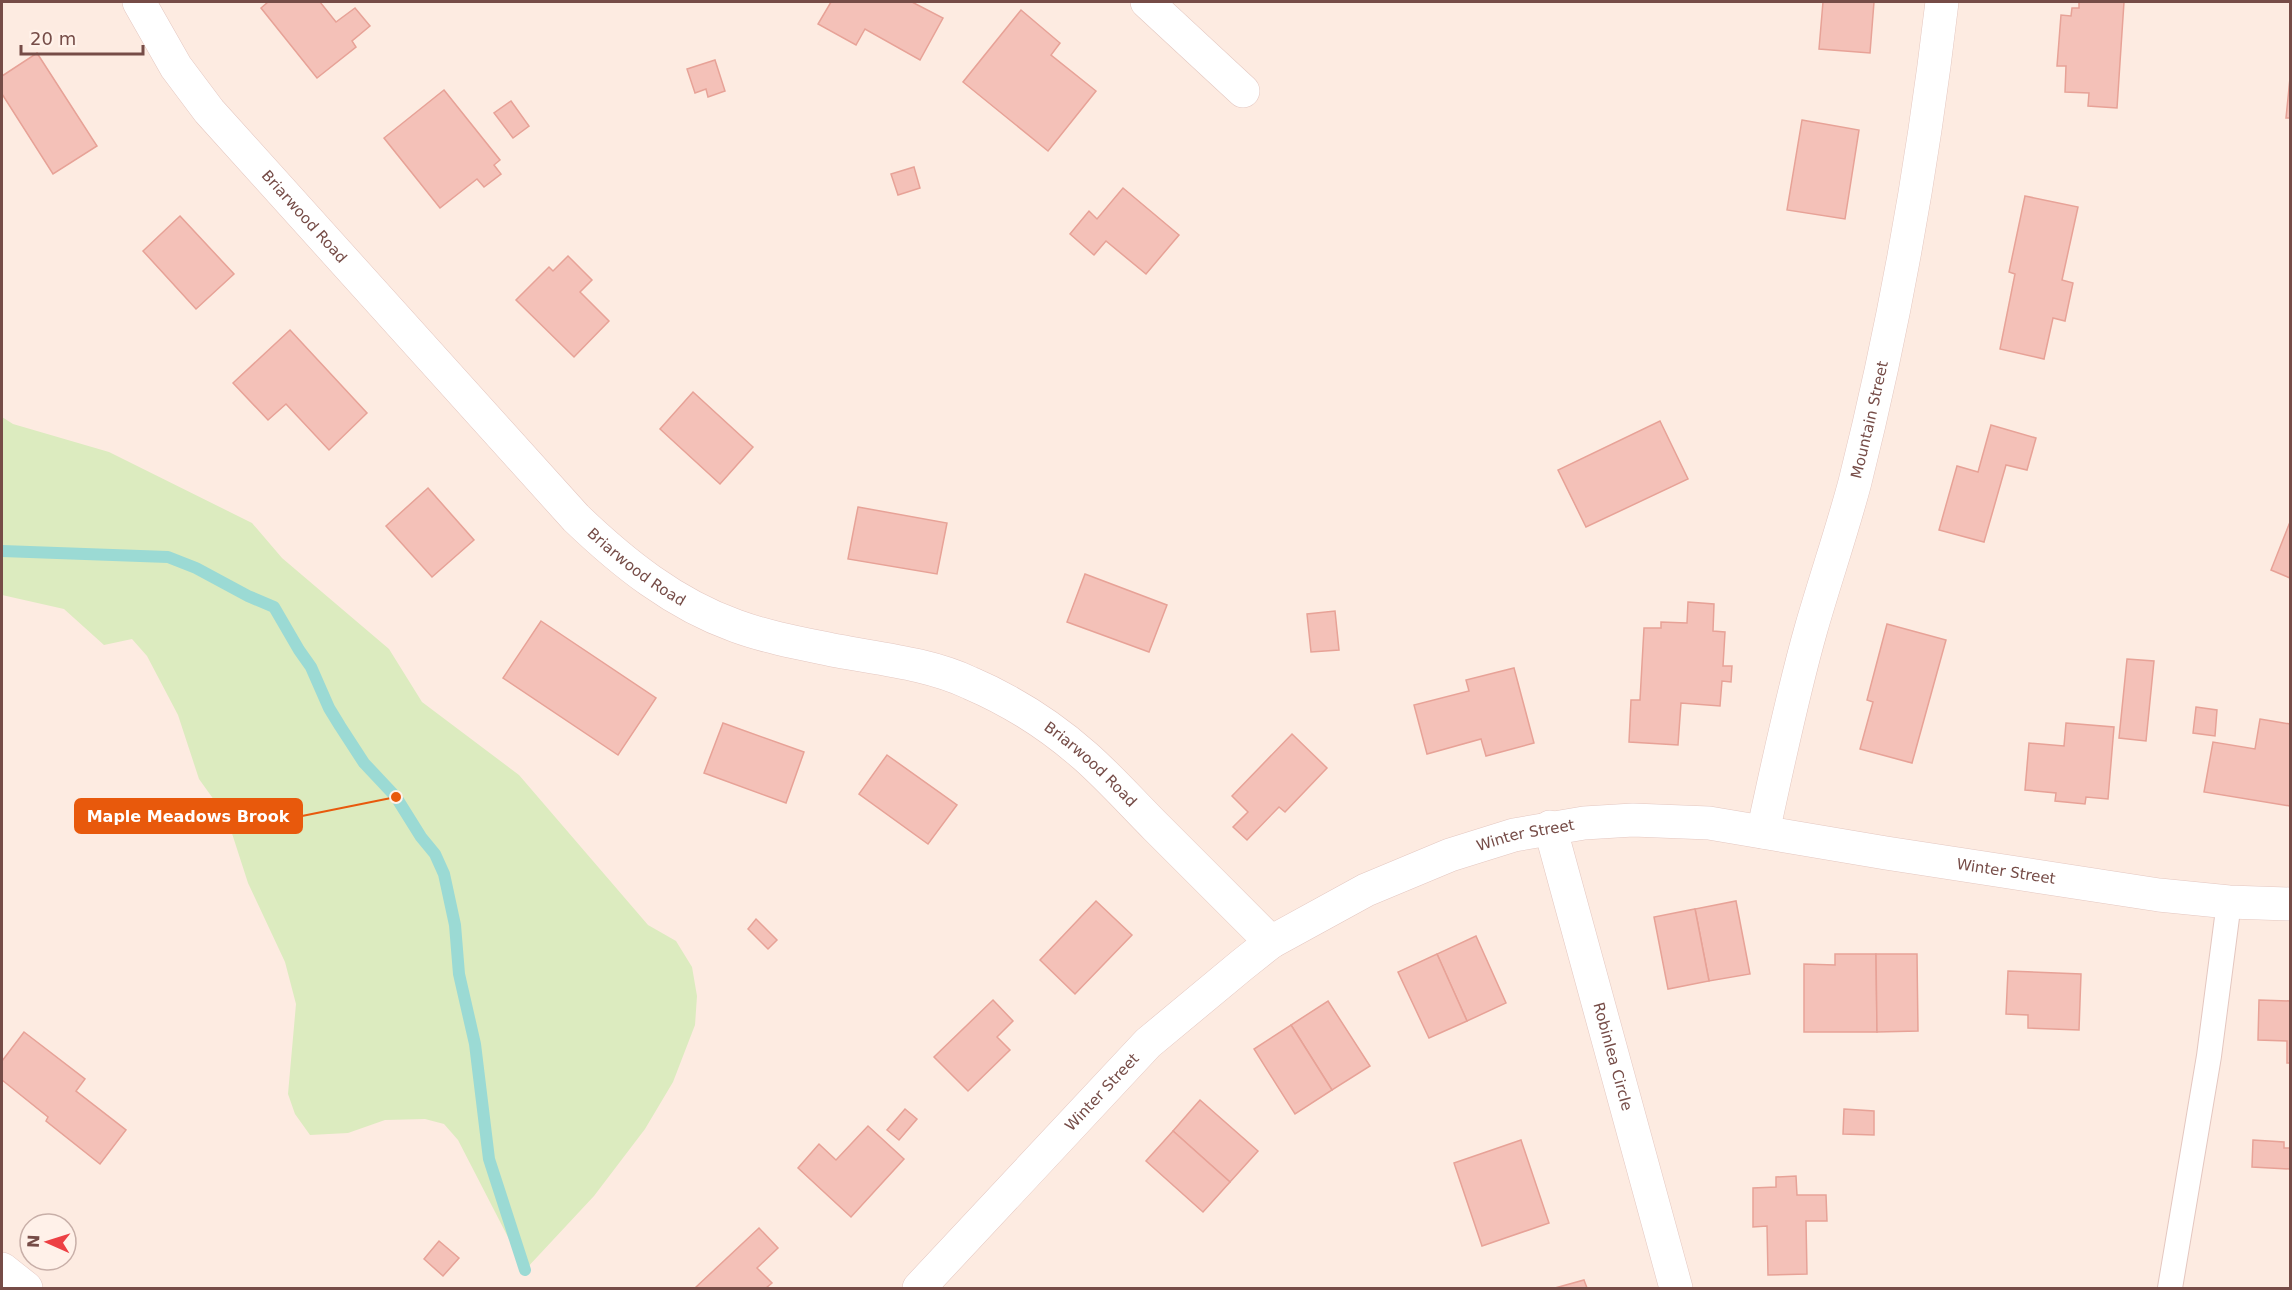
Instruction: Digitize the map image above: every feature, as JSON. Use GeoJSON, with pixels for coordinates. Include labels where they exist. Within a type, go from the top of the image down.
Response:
{"type":"FeatureCollection","features":[{"type":"Feature","properties":{"kind":"street","name":"Briarwood Road"},"geometry":{"type":"LineString","coordinates":[[139,2],[176,67],[209,111],[553,492],[608,549],[641,576],[706,614],[736,626],[790,641],[941,673],[968,682],[1042,722],[1085,756],[1271,942]]}},
{"type":"Feature","properties":{"kind":"street"},"geometry":{"type":"LineString","coordinates":[[1147,2],[1243,91]]}},
{"type":"Feature","properties":{"kind":"street","name":"Mountain Street"},"geometry":{"type":"LineString","coordinates":[[1763,832],[1805,652],[1854,484],[1887,345],[1924,144],[1942,2]]}},
{"type":"Feature","properties":{"kind":"street","name":"Winter Street"},"geometry":{"type":"LineString","coordinates":[[919,1288],[1148,1043],[1271,942],[1366,890],[1421,866],[1479,845],[1550,827],[1633,820],[1709,823],[2075,883],[2229,902],[2290,904]]}},
{"type":"Feature","properties":{"kind":"street","name":"Robinlea Circle"},"geometry":{"type":"LineString","coordinates":[[1550,827],[1676,1288]]}},
{"type":"Feature","properties":{"kind":"street"},"geometry":{"type":"LineString","coordinates":[[2,1269],[26,1288]]}},
{"type":"Feature","properties":{"kind":"lane"},"geometry":{"type":"LineString","coordinates":[[2170,1288],[2209,1056],[2229,902]]}},
{"type":"Feature","properties":{"kind":"green space"},"geometry":{"type":"Polygon","coordinates":[[[2,417],[13,424],[109,452],[252,523],[282,558],[389,649],[422,702],[519,775],[648,925],[676,941],[692,967],[697,996],[695,1025],[673,1082],[645,1129],[594,1196],[525,1270],[458,1140],[444,1124],[425,1119],[385,1120],[348,1133],[310,1135],[295,1114],[288,1094],[296,1004],[285,962],[248,883],[227,818],[199,779],[178,715],[147,656],[132,639],[104,645],[64,609],[2,595],[2,417]]]}},
{"type":"Feature","properties":{"kind":"building"},"geometry":{"type":"Polygon","coordinates":[[[268,2],[320,2],[336,22],[355,8],[370,26],[352,41],[356,47],[317,78],[261,8],[268,2]]]}},
{"type":"Feature","properties":{"kind":"building"},"geometry":{"type":"Polygon","coordinates":[[[831,2],[912,2],[943,18],[920,60],[865,29],[856,45],[818,24],[831,2]]]}},
{"type":"Feature","properties":{"kind":"building"},"geometry":{"type":"Polygon","coordinates":[[[1823,2],[1874,2],[1870,53],[1819,49],[1823,2]]]}},
{"type":"Feature","properties":{"kind":"building"},"geometry":{"type":"Polygon","coordinates":[[[2079,2],[2124,2],[2117,108],[2088,106],[2089,93],[2065,92],[2066,66],[2057,66],[2061,15],[2071,16],[2072,8],[2079,8],[2079,2]]]}},
{"type":"Feature","properties":{"kind":"building"},"geometry":{"type":"Polygon","coordinates":[[[1021,10],[1060,43],[1051,55],[1096,91],[1048,151],[963,82],[1021,10]]]}},
{"type":"Feature","properties":{"kind":"building"},"geometry":{"type":"Polygon","coordinates":[[[37,53],[97,146],[53,174],[2,94],[2,76],[37,53]]]}},
{"type":"Feature","properties":{"kind":"building"},"geometry":{"type":"Polygon","coordinates":[[[715,60],[725,91],[708,97],[706,89],[695,93],[687,69],[715,60]]]}},
{"type":"Feature","properties":{"kind":"building"},"geometry":{"type":"Polygon","coordinates":[[[2290,78],[2290,118],[2286,118],[2290,78]]]}},
{"type":"Feature","properties":{"kind":"building"},"geometry":{"type":"Polygon","coordinates":[[[444,90],[500,160],[494,165],[501,174],[484,187],[477,179],[440,208],[384,138],[444,90]]]}},
{"type":"Feature","properties":{"kind":"building"},"geometry":{"type":"Polygon","coordinates":[[[511,101],[529,126],[513,138],[494,113],[511,101]]]}},
{"type":"Feature","properties":{"kind":"building"},"geometry":{"type":"Polygon","coordinates":[[[1802,120],[1859,130],[1845,219],[1787,210],[1802,120]]]}},
{"type":"Feature","properties":{"kind":"building"},"geometry":{"type":"Polygon","coordinates":[[[914,167],[920,188],[898,195],[891,174],[914,167]]]}},
{"type":"Feature","properties":{"kind":"building"},"geometry":{"type":"Polygon","coordinates":[[[1123,188],[1179,235],[1146,274],[1106,241],[1094,255],[1070,234],[1089,211],[1097,219],[1123,188]]]}},
{"type":"Feature","properties":{"kind":"building"},"geometry":{"type":"Polygon","coordinates":[[[2025,196],[2078,207],[2062,280],[2073,283],[2065,321],[2053,318],[2044,359],[2000,349],[2015,274],[2009,272],[2025,196]]]}},
{"type":"Feature","properties":{"kind":"building"},"geometry":{"type":"Polygon","coordinates":[[[180,216],[234,274],[196,309],[143,251],[180,216]]]}},
{"type":"Feature","properties":{"kind":"building"},"geometry":{"type":"Polygon","coordinates":[[[568,256],[592,280],[580,292],[609,321],[574,357],[516,300],[549,267],[553,271],[568,256]]]}},
{"type":"Feature","properties":{"kind":"building"},"geometry":{"type":"Polygon","coordinates":[[[290,330],[367,413],[329,450],[286,404],[268,420],[233,383],[290,330]]]}},
{"type":"Feature","properties":{"kind":"building"},"geometry":{"type":"Polygon","coordinates":[[[693,392],[753,447],[720,484],[660,429],[693,392]]]}},
{"type":"Feature","properties":{"kind":"building"},"geometry":{"type":"Polygon","coordinates":[[[1660,421],[1688,479],[1586,527],[1558,470],[1660,421]]]}},
{"type":"Feature","properties":{"kind":"building"},"geometry":{"type":"Polygon","coordinates":[[[1991,425],[2036,438],[2027,470],[2006,465],[1984,542],[1939,530],[1957,466],[1978,472],[1991,425]]]}},
{"type":"Feature","properties":{"kind":"building"},"geometry":{"type":"Polygon","coordinates":[[[428,488],[474,540],[432,577],[386,526],[428,488]]]}},
{"type":"Feature","properties":{"kind":"building"},"geometry":{"type":"Polygon","coordinates":[[[858,507],[947,523],[937,574],[848,559],[858,507]]]}},
{"type":"Feature","properties":{"kind":"building"},"geometry":{"type":"Polygon","coordinates":[[[2290,522],[2290,578],[2271,570],[2290,522]]]}},
{"type":"Feature","properties":{"kind":"building"},"geometry":{"type":"Polygon","coordinates":[[[1085,574],[1167,605],[1149,652],[1067,622],[1085,574]]]}},
{"type":"Feature","properties":{"kind":"building"},"geometry":{"type":"Polygon","coordinates":[[[1688,602],[1714,604],[1713,631],[1725,632],[1723,666],[1732,666],[1731,682],[1722,681],[1720,706],[1681,703],[1678,745],[1629,742],[1631,700],[1640,700],[1644,628],[1661,628],[1661,622],[1687,623],[1688,602]]]}},
{"type":"Feature","properties":{"kind":"building"},"geometry":{"type":"Polygon","coordinates":[[[1335,611],[1339,650],[1311,652],[1307,614],[1335,611]]]}},
{"type":"Feature","properties":{"kind":"building"},"geometry":{"type":"Polygon","coordinates":[[[541,621],[656,698],[618,755],[503,678],[541,621]]]}},
{"type":"Feature","properties":{"kind":"building"},"geometry":{"type":"Polygon","coordinates":[[[1887,624],[1946,640],[1912,763],[1860,749],[1873,702],[1867,700],[1887,624]]]}},
{"type":"Feature","properties":{"kind":"building"},"geometry":{"type":"Polygon","coordinates":[[[2127,659],[2154,661],[2146,741],[2119,738],[2127,659]]]}},
{"type":"Feature","properties":{"kind":"building"},"geometry":{"type":"Polygon","coordinates":[[[1514,668],[1534,743],[1486,756],[1481,739],[1427,754],[1414,705],[1469,691],[1466,680],[1514,668]]]}},
{"type":"Feature","properties":{"kind":"building"},"geometry":{"type":"Polygon","coordinates":[[[2196,707],[2217,710],[2215,736],[2193,733],[2196,707]]]}},
{"type":"Feature","properties":{"kind":"building"},"geometry":{"type":"Polygon","coordinates":[[[2260,719],[2290,724],[2290,806],[2204,792],[2213,742],[2255,749],[2260,719]]]}},
{"type":"Feature","properties":{"kind":"building"},"geometry":{"type":"Polygon","coordinates":[[[723,723],[804,752],[786,803],[704,773],[723,723]]]}},
{"type":"Feature","properties":{"kind":"building"},"geometry":{"type":"Polygon","coordinates":[[[2066,723],[2114,727],[2108,799],[2086,797],[2085,804],[2055,801],[2056,793],[2025,790],[2029,743],[2064,746],[2066,723]]]}},
{"type":"Feature","properties":{"kind":"building"},"geometry":{"type":"Polygon","coordinates":[[[1292,734],[1327,768],[1285,812],[1279,807],[1247,840],[1233,827],[1248,812],[1232,796],[1292,734]]]}},
{"type":"Feature","properties":{"kind":"building"},"geometry":{"type":"Polygon","coordinates":[[[887,755],[957,805],[928,844],[859,794],[887,755]]]}},
{"type":"Feature","properties":{"kind":"building"},"geometry":{"type":"Polygon","coordinates":[[[1096,901],[1132,935],[1075,994],[1040,960],[1096,901]]]}},
{"type":"Feature","properties":{"kind":"building"},"geometry":{"type":"Polygon","coordinates":[[[1736,901],[1750,974],[1709,981],[1695,909],[1736,901]]]}},
{"type":"Feature","properties":{"kind":"building"},"geometry":{"type":"Polygon","coordinates":[[[1695,909],[1709,981],[1668,989],[1654,917],[1695,909]]]}},
{"type":"Feature","properties":{"kind":"building"},"geometry":{"type":"Polygon","coordinates":[[[756,919],[777,940],[768,949],[748,929],[756,919]]]}},
{"type":"Feature","properties":{"kind":"building"},"geometry":{"type":"Polygon","coordinates":[[[1476,936],[1506,1003],[1467,1021],[1437,954],[1476,936]]]}},
{"type":"Feature","properties":{"kind":"building"},"geometry":{"type":"Polygon","coordinates":[[[1437,954],[1467,1021],[1429,1038],[1398,972],[1437,954]]]}},
{"type":"Feature","properties":{"kind":"building"},"geometry":{"type":"Polygon","coordinates":[[[1835,954],[1876,954],[1877,1032],[1804,1032],[1804,964],[1835,965],[1835,954]]]}},
{"type":"Feature","properties":{"kind":"building"},"geometry":{"type":"Polygon","coordinates":[[[1876,954],[1917,954],[1918,1031],[1877,1032],[1876,954]]]}},
{"type":"Feature","properties":{"kind":"building"},"geometry":{"type":"Polygon","coordinates":[[[2008,971],[2081,974],[2079,1030],[2028,1028],[2028,1015],[2006,1014],[2008,971]]]}},
{"type":"Feature","properties":{"kind":"building"},"geometry":{"type":"Polygon","coordinates":[[[993,1000],[1013,1021],[997,1037],[1010,1050],[968,1091],[934,1057],[993,1000]]]}},
{"type":"Feature","properties":{"kind":"building"},"geometry":{"type":"Polygon","coordinates":[[[2259,1000],[2290,1001],[2290,1063],[2287,1063],[2287,1041],[2258,1040],[2259,1000]]]}},
{"type":"Feature","properties":{"kind":"building"},"geometry":{"type":"Polygon","coordinates":[[[1328,1001],[1370,1066],[1332,1090],[1291,1025],[1328,1001]]]}},
{"type":"Feature","properties":{"kind":"building"},"geometry":{"type":"Polygon","coordinates":[[[1291,1025],[1332,1090],[1295,1114],[1254,1049],[1291,1025]]]}},
{"type":"Feature","properties":{"kind":"building"},"geometry":{"type":"Polygon","coordinates":[[[24,1032],[85,1079],[76,1091],[126,1130],[100,1164],[46,1121],[48,1117],[2,1080],[2,1061],[24,1032]]]}},
{"type":"Feature","properties":{"kind":"building"},"geometry":{"type":"Polygon","coordinates":[[[1200,1100],[1258,1151],[1230,1182],[1173,1131],[1200,1100]]]}},
{"type":"Feature","properties":{"kind":"building"},"geometry":{"type":"Polygon","coordinates":[[[905,1109],[917,1119],[899,1140],[887,1130],[905,1109]]]}},
{"type":"Feature","properties":{"kind":"building"},"geometry":{"type":"Polygon","coordinates":[[[1844,1109],[1874,1111],[1874,1135],[1843,1134],[1844,1109]]]}},
{"type":"Feature","properties":{"kind":"building"},"geometry":{"type":"Polygon","coordinates":[[[868,1126],[904,1159],[851,1217],[798,1168],[819,1144],[836,1160],[868,1126]]]}},
{"type":"Feature","properties":{"kind":"building"},"geometry":{"type":"Polygon","coordinates":[[[1173,1131],[1230,1182],[1203,1212],[1146,1161],[1173,1131]]]}},
{"type":"Feature","properties":{"kind":"building"},"geometry":{"type":"Polygon","coordinates":[[[1521,1140],[1549,1223],[1482,1246],[1454,1163],[1521,1140]]]}},
{"type":"Feature","properties":{"kind":"building"},"geometry":{"type":"Polygon","coordinates":[[[2253,1140],[2284,1142],[2284,1148],[2290,1148],[2290,1169],[2252,1167],[2253,1140]]]}},
{"type":"Feature","properties":{"kind":"building"},"geometry":{"type":"Polygon","coordinates":[[[1796,1176],[1797,1195],[1826,1195],[1827,1221],[1806,1221],[1807,1274],[1768,1275],[1767,1226],[1753,1227],[1753,1188],[1776,1187],[1776,1177],[1796,1176]]]}},
{"type":"Feature","properties":{"kind":"building"},"geometry":{"type":"Polygon","coordinates":[[[759,1228],[778,1248],[757,1268],[772,1283],[766,1288],[695,1288],[759,1228]]]}},
{"type":"Feature","properties":{"kind":"building"},"geometry":{"type":"Polygon","coordinates":[[[439,1241],[459,1258],[443,1276],[424,1259],[439,1241]]]}},
{"type":"Feature","properties":{"kind":"building"},"geometry":{"type":"Polygon","coordinates":[[[1584,1280],[1587,1288],[1555,1288],[1584,1280]]]}},
{"type":"Feature","properties":{"kind":"waterway"},"geometry":{"type":"LineString","coordinates":[[2,551],[168,557],[196,568],[274,607],[311,667],[329,708],[340,726],[364,763],[396,797],[421,837],[435,854],[444,874],[455,925],[459,974],[475,1044],[489,1159],[525,1270]]}},
{"type":"Feature","properties":{"kind":"place","name":"Maple Meadows Brook"},"geometry":{"type":"Point","coordinates":[396,797]}}]}
